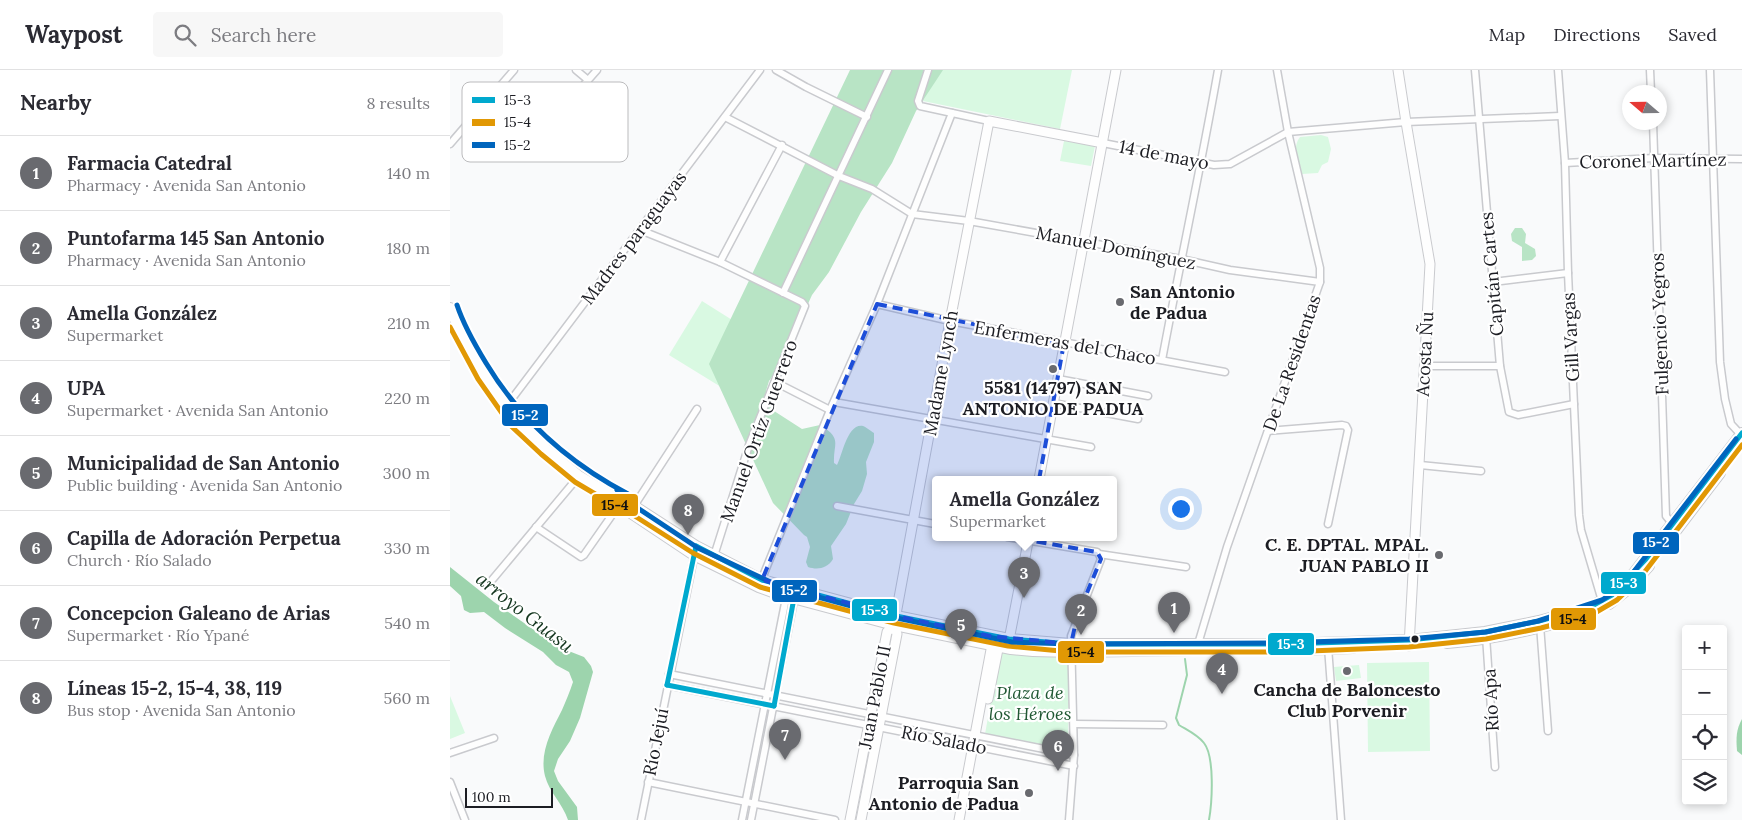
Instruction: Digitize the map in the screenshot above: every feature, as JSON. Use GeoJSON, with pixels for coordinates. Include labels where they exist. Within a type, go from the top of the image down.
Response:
{"type":"FeatureCollection","features":[{"type":"Feature","properties":{"kind":"main road"},"geometry":{"type":"LineString","coordinates":[[450,308],[462,336],[484,375],[517,421],[546,449],[579,476],[634,506],[695,551],[714,556],[761,583]]}},
{"type":"Feature","properties":{"kind":"main road"},"geometry":{"type":"LineString","coordinates":[[611,495],[619,505],[695,551],[761,583],[791,593],[895,620],[1000,642],[1071,648],[1409,643],[1486,636],[1540,625],[1593,612],[1616,600],[1638,579],[1674,527],[1742,437]]}},
{"type":"Feature","properties":{"kind":"main road"},"geometry":{"type":"LineString","coordinates":[[1540,625],[1590,607],[1612,594],[1634,573],[1674,527]]}},
{"type":"Feature","properties":{"kind":"street"},"geometry":{"type":"LineString","coordinates":[[504,82],[514,70]]}},
{"type":"Feature","properties":{"kind":"street"},"geometry":{"type":"LineString","coordinates":[[576,70],[588,80],[597,70]]}},
{"type":"Feature","properties":{"kind":"street","name":"Madres paraguayas"},"geometry":{"type":"LineString","coordinates":[[504,403],[514,396],[760,70]]}},
{"type":"Feature","properties":{"kind":"street"},"geometry":{"type":"LineString","coordinates":[[776,70],[867,117]]}},
{"type":"Feature","properties":{"kind":"street"},"geometry":{"type":"LineString","coordinates":[[640,230],[720,262],[783,293],[888,70]]}},
{"type":"Feature","properties":{"kind":"street","name":"14 de mayo"},"geometry":{"type":"LineString","coordinates":[[928,70],[918,101],[919,104],[990,121],[1214,165],[1230,164],[1288,132],[1406,122],[1560,116]]}},
{"type":"Feature","properties":{"kind":"street"},"geometry":{"type":"LineString","coordinates":[[1040,476],[1116,70]]}},
{"type":"Feature","properties":{"kind":"street"},"geometry":{"type":"LineString","coordinates":[[1162,360],[1202,163],[1218,70]]}},
{"type":"Feature","properties":{"kind":"street","name":"De La Residentas"},"geometry":{"type":"LineString","coordinates":[[1198,647],[1227,547],[1320,282],[1320,268],[1288,132],[1277,70]]}},
{"type":"Feature","properties":{"kind":"street","name":"Acosta Ñu"},"geometry":{"type":"LineString","coordinates":[[1398,70],[1430,264],[1409,643]]}},
{"type":"Feature","properties":{"kind":"street","name":"Capitán Cartes"},"geometry":{"type":"LineString","coordinates":[[1475,70],[1500,366],[1509,412],[1513,415],[1518,415],[1574,404]]}},
{"type":"Feature","properties":{"kind":"street","name":"Gill Vargas"},"geometry":{"type":"LineString","coordinates":[[1558,70],[1565,163],[1579,516],[1581,530],[1602,601]]}},
{"type":"Feature","properties":{"kind":"street"},"geometry":{"type":"LineString","coordinates":[[1650,70],[1651,85]]}},
{"type":"Feature","properties":{"kind":"street"},"geometry":{"type":"LineString","coordinates":[[1710,70],[1720,362],[1725,399],[1731,424],[1742,437]]}},
{"type":"Feature","properties":{"kind":"street"},"geometry":{"type":"LineString","coordinates":[[761,583],[830,410],[877,304],[952,113]]}},
{"type":"Feature","properties":{"kind":"street"},"geometry":{"type":"LineString","coordinates":[[725,117],[839,176],[887,198],[912,214]]}},
{"type":"Feature","properties":{"kind":"street","name":"Madame Lynch"},"geometry":{"type":"LineString","coordinates":[[895,620],[969,221],[990,121]]}},
{"type":"Feature","properties":{"kind":"street"},"geometry":{"type":"LineString","coordinates":[[450,144],[462,130]]}},
{"type":"Feature","properties":{"kind":"street","name":"Fulgencio Yegros"},"geometry":{"type":"LineString","coordinates":[[1652,130],[1666,516],[1674,527]]}},
{"type":"Feature","properties":{"kind":"street"},"geometry":{"type":"LineString","coordinates":[[720,262],[782,145]]}},
{"type":"Feature","properties":{"kind":"street","name":"Coronel Martínez"},"geometry":{"type":"LineString","coordinates":[[1565,163],[1654,158],[1742,159]]}},
{"type":"Feature","properties":{"kind":"street","name":"Manuel Domínguez"},"geometry":{"type":"LineString","coordinates":[[912,214],[969,221],[1240,271],[1320,282]]}},
{"type":"Feature","properties":{"kind":"street"},"geometry":{"type":"LineString","coordinates":[[1493,282],[1568,273]]}},
{"type":"Feature","properties":{"kind":"street","name":"Manuel Ortíz Guerrero"},"geometry":{"type":"LineString","coordinates":[[714,556],[749,445],[805,306],[802,302],[783,293]]}},
{"type":"Feature","properties":{"kind":"street","name":"Enfermeras del Chaco"},"geometry":{"type":"LineString","coordinates":[[877,304],[1064,344],[1224,372]]}},
{"type":"Feature","properties":{"kind":"street"},"geometry":{"type":"LineString","coordinates":[[1424,366],[1500,366]]}},
{"type":"Feature","properties":{"kind":"street"},"geometry":{"type":"LineString","coordinates":[[1058,379],[1148,396]]}},
{"type":"Feature","properties":{"kind":"street"},"geometry":{"type":"LineString","coordinates":[[775,382],[830,410]]}},
{"type":"Feature","properties":{"kind":"street"},"geometry":{"type":"LineString","coordinates":[[834,402],[1091,447]]}},
{"type":"Feature","properties":{"kind":"street"},"geometry":{"type":"LineString","coordinates":[[1053,403],[1138,419]]}},
{"type":"Feature","properties":{"kind":"street"},"geometry":{"type":"LineString","coordinates":[[634,506],[697,409]]}},
{"type":"Feature","properties":{"kind":"street"},"geometry":{"type":"LineString","coordinates":[[1268,431],[1346,426],[1348,430],[1328,524]]}},
{"type":"Feature","properties":{"kind":"street"},"geometry":{"type":"LineString","coordinates":[[1420,465],[1481,471]]}},
{"type":"Feature","properties":{"kind":"street"},"geometry":{"type":"LineString","coordinates":[[492,580],[579,476]]}},
{"type":"Feature","properties":{"kind":"street"},"geometry":{"type":"LineString","coordinates":[[536,527],[581,557],[619,505]]}},
{"type":"Feature","properties":{"kind":"street"},"geometry":{"type":"LineString","coordinates":[[838,506],[932,523]]}},
{"type":"Feature","properties":{"kind":"street"},"geometry":{"type":"LineString","coordinates":[[965,820],[977,746],[1000,642],[1027,541]]}},
{"type":"Feature","properties":{"kind":"street"},"geometry":{"type":"LineString","coordinates":[[1039,541],[1097,552],[1099,554],[1186,567]]}},
{"type":"Feature","properties":{"kind":"street","name":"Río Jejuí"},"geometry":{"type":"LineString","coordinates":[[641,820],[695,551]]}},
{"type":"Feature","properties":{"kind":"street"},"geometry":{"type":"LineString","coordinates":[[1069,820],[1074,766],[1071,636],[1101,559],[1099,554]]}},
{"type":"Feature","properties":{"kind":"street"},"geometry":{"type":"LineString","coordinates":[[742,820],[767,693],[791,593]]}},
{"type":"Feature","properties":{"kind":"street"},"geometry":{"type":"LineString","coordinates":[[751,820],[776,695],[791,593]]}},
{"type":"Feature","properties":{"kind":"street","name":"Juan Pablo II"},"geometry":{"type":"LineString","coordinates":[[850,820],[887,632],[895,620]]}},
{"type":"Feature","properties":{"kind":"street","name":"Juan Pablo II"},"geometry":{"type":"LineString","coordinates":[[861,820],[897,634],[895,620]]}},
{"type":"Feature","properties":{"kind":"street"},"geometry":{"type":"LineString","coordinates":[[1540,625],[1548,731]]}},
{"type":"Feature","properties":{"kind":"street","name":"Río Apa"},"geometry":{"type":"LineString","coordinates":[[1486,636],[1495,767]]}},
{"type":"Feature","properties":{"kind":"street"},"geometry":{"type":"LineString","coordinates":[[1327,645],[1341,820]]}},
{"type":"Feature","properties":{"kind":"street","name":"Río Salado"},"geometry":{"type":"LineString","coordinates":[[670,674],[1074,755]]}},
{"type":"Feature","properties":{"kind":"street","name":"Río Salado"},"geometry":{"type":"LineString","coordinates":[[667,685],[1074,766]]}},
{"type":"Feature","properties":{"kind":"street"},"geometry":{"type":"LineString","coordinates":[[1074,724],[1163,725]]}},
{"type":"Feature","properties":{"kind":"street"},"geometry":{"type":"LineString","coordinates":[[450,754],[494,738]]}},
{"type":"Feature","properties":{"kind":"street"},"geometry":{"type":"LineString","coordinates":[[1016,754],[1020,744]]}},
{"type":"Feature","properties":{"kind":"street"},"geometry":{"type":"LineString","coordinates":[[959,820],[977,746]]}},
{"type":"Feature","properties":{"kind":"street"},"geometry":{"type":"LineString","coordinates":[[450,782],[465,820]]}},
{"type":"Feature","properties":{"kind":"street"},"geometry":{"type":"LineString","coordinates":[[648,782],[835,820]]}},
{"type":"Feature","properties":{"kind":"highlighted area"},"geometry":{"type":"Polygon","coordinates":[[[877,304],[1064,343],[1028,540],[1097,552],[1101,559],[1077,617],[1071,644],[990,636],[896,616],[762,580],[877,304]]]}},
{"type":"Feature","properties":{"kind":"green space"},"geometry":{"type":"Polygon","coordinates":[[[935,70],[1072,70],[1060,129],[923,101],[922,98],[935,70]]]}},
{"type":"Feature","properties":{"kind":"green space"},"geometry":{"type":"Polygon","coordinates":[[[1321,135],[1328,137],[1331,149],[1328,162],[1322,165],[1318,173],[1302,174],[1296,156],[1298,141],[1300,137],[1321,135]]]}},
{"type":"Feature","properties":{"kind":"green space"},"geometry":{"type":"Polygon","coordinates":[[[1064,141],[1095,146],[1091,166],[1060,161],[1064,141]]]}},
{"type":"Feature","properties":{"kind":"green space"},"geometry":{"type":"Polygon","coordinates":[[[702,301],[767,342],[734,395],[669,355],[702,301]]]}},
{"type":"Feature","properties":{"kind":"green space","name":"Plaza de los Héroes"},"geometry":{"type":"Polygon","coordinates":[[[1000,652],[1069,659],[1068,750],[985,734],[1000,652]]]}},
{"type":"Feature","properties":{"kind":"green space"},"geometry":{"type":"Polygon","coordinates":[[[1429,662],[1430,751],[1368,752],[1367,663],[1429,662]]]}},
{"type":"Feature","properties":{"kind":"green space","name":"Cancha de Baloncesto Club Porvenir"},"geometry":{"type":"Polygon","coordinates":[[[1359,665],[1361,678],[1336,681],[1334,667],[1359,665]]]}},
{"type":"Feature","properties":{"kind":"green space"},"geometry":{"type":"Polygon","coordinates":[[[450,696],[465,733],[450,739],[450,696]]]}},
{"type":"Feature","properties":{"kind":"shaded area"},"geometry":{"type":"Polygon","coordinates":[[[850,70],[943,70],[916,111],[892,163],[861,212],[829,272],[812,295],[780,366],[769,381],[766,391],[771,409],[802,429],[820,425],[832,434],[835,442],[834,463],[837,465],[849,435],[857,426],[863,426],[874,433],[874,442],[866,462],[867,474],[862,491],[854,504],[846,524],[831,546],[833,559],[825,567],[815,568],[808,567],[806,562],[810,547],[807,537],[773,503],[709,364],[850,70]]]}},
{"type":"Feature","properties":{"kind":"shaded area"},"geometry":{"type":"Polygon","coordinates":[[[1515,228],[1522,228],[1526,234],[1525,243],[1535,249],[1536,256],[1532,260],[1522,261],[1522,247],[1512,241],[1511,234],[1515,228]]]}},
{"type":"Feature","properties":{"kind":"shaded area"},"geometry":{"type":"Polygon","coordinates":[[[450,567],[494,602],[561,648],[584,657],[591,666],[593,672],[580,718],[570,741],[558,759],[554,771],[558,781],[577,807],[578,820],[568,820],[547,782],[544,767],[545,750],[573,682],[569,672],[556,665],[543,652],[484,612],[470,613],[464,610],[461,596],[450,586],[450,567]]]}},
{"type":"Feature","properties":{"kind":"shaded area"},"geometry":{"type":"Polygon","coordinates":[[[1742,719],[1742,755],[1737,751],[1737,742],[1742,719]]]}},
{"type":"Feature","properties":{"kind":"waterway"},"geometry":{"type":"LineString","coordinates":[[1185,659],[1187,675],[1176,718],[1179,725],[1204,743],[1210,759],[1212,780],[1209,820]]}},
{"type":"Feature","properties":{"kind":"transit line","name":"15-2"},"geometry":{"type":"LineString","coordinates":[[457,305],[466,328],[486,363],[515,404],[531,422],[548,439],[586,469],[628,494]]}},
{"type":"Feature","properties":{"kind":"transit line","name":"15-4"},"geometry":{"type":"LineString","coordinates":[[450,327],[478,379],[511,426],[541,454],[575,482],[630,513],[693,553],[760,587],[894,623],[1008,646],[1071,652],[1285,652],[1409,647],[1486,639],[1541,628],[1593,614],[1617,600],[1640,578],[1742,445]]}},
{"type":"Feature","properties":{"kind":"transit line","name":"15-3"},"geometry":{"type":"LineString","coordinates":[[696,546],[762,580],[896,616],[1009,639],[1071,644],[1285,644],[1409,640],[1485,632],[1539,621],[1590,607],[1612,595],[1646,559],[1742,433]]}},
{"type":"Feature","properties":{"kind":"transit line","name":"15-2"},"geometry":{"type":"LineString","coordinates":[[617,490],[624,499],[698,548],[781,587],[892,617],[1012,642],[1071,644],[1273,643],[1409,639],[1486,632],[1538,621],[1602,600],[1632,574],[1736,439]]}},
{"type":"Feature","properties":{"kind":"transit line","name":"15-3"},"geometry":{"type":"LineString","coordinates":[[667,685],[696,546]]}},
{"type":"Feature","properties":{"kind":"transit line","name":"15-3"},"geometry":{"type":"LineString","coordinates":[[774,706],[794,598]]}},
{"type":"Feature","properties":{"kind":"transit line","name":"15-3"},"geometry":{"type":"LineString","coordinates":[[667,685],[774,706]]}},
{"type":"Feature","properties":{"kind":"place","name":"San Antonio de Padua"},"geometry":{"type":"Point","coordinates":[1120,302]}},
{"type":"Feature","properties":{"kind":"place","name":"5581 (14797) SAN ANTONIO DE PADUA"},"geometry":{"type":"Point","coordinates":[1053,369]}},
{"type":"Feature","properties":{"kind":"place","name":"Líneas 15-2, 15-4, 38, 119"},"geometry":{"type":"Point","coordinates":[688,535]}},
{"type":"Feature","properties":{"kind":"place","name":"C. E. DPTAL. MPAL. JUAN PABLO II"},"geometry":{"type":"Point","coordinates":[1439,555]}},
{"type":"Feature","properties":{"kind":"place","name":"Amella González"},"geometry":{"type":"Point","coordinates":[1024,598]}},
{"type":"Feature","properties":{"kind":"place","name":"Farmacia Catedral"},"geometry":{"type":"Point","coordinates":[1174,633]}},
{"type":"Feature","properties":{"kind":"place","name":"Puntofarma 145 San Antonio"},"geometry":{"type":"Point","coordinates":[1081,635]}},
{"type":"Feature","properties":{"kind":"place","name":"Municipalidad de San Antonio"},"geometry":{"type":"Point","coordinates":[961,650]}},
{"type":"Feature","properties":{"kind":"place","name":"Cancha de Baloncesto Club Porvenir"},"geometry":{"type":"Point","coordinates":[1347,671]}},
{"type":"Feature","properties":{"kind":"place","name":"UPA"},"geometry":{"type":"Point","coordinates":[1222,694]}},
{"type":"Feature","properties":{"kind":"place","name":"Concepcion Galeano de Arias"},"geometry":{"type":"Point","coordinates":[785,760]}},
{"type":"Feature","properties":{"kind":"place","name":"Capilla de Adoración Perpetua"},"geometry":{"type":"Point","coordinates":[1058,771]}},
{"type":"Feature","properties":{"kind":"place","name":"Parroquia San Antonio de Padua"},"geometry":{"type":"Point","coordinates":[1029,793]}},
{"type":"Feature","properties":{"kind":"water label","name":"arroyo Guasu"},"geometry":{"type":"Point","coordinates":[525,612]}}]}
